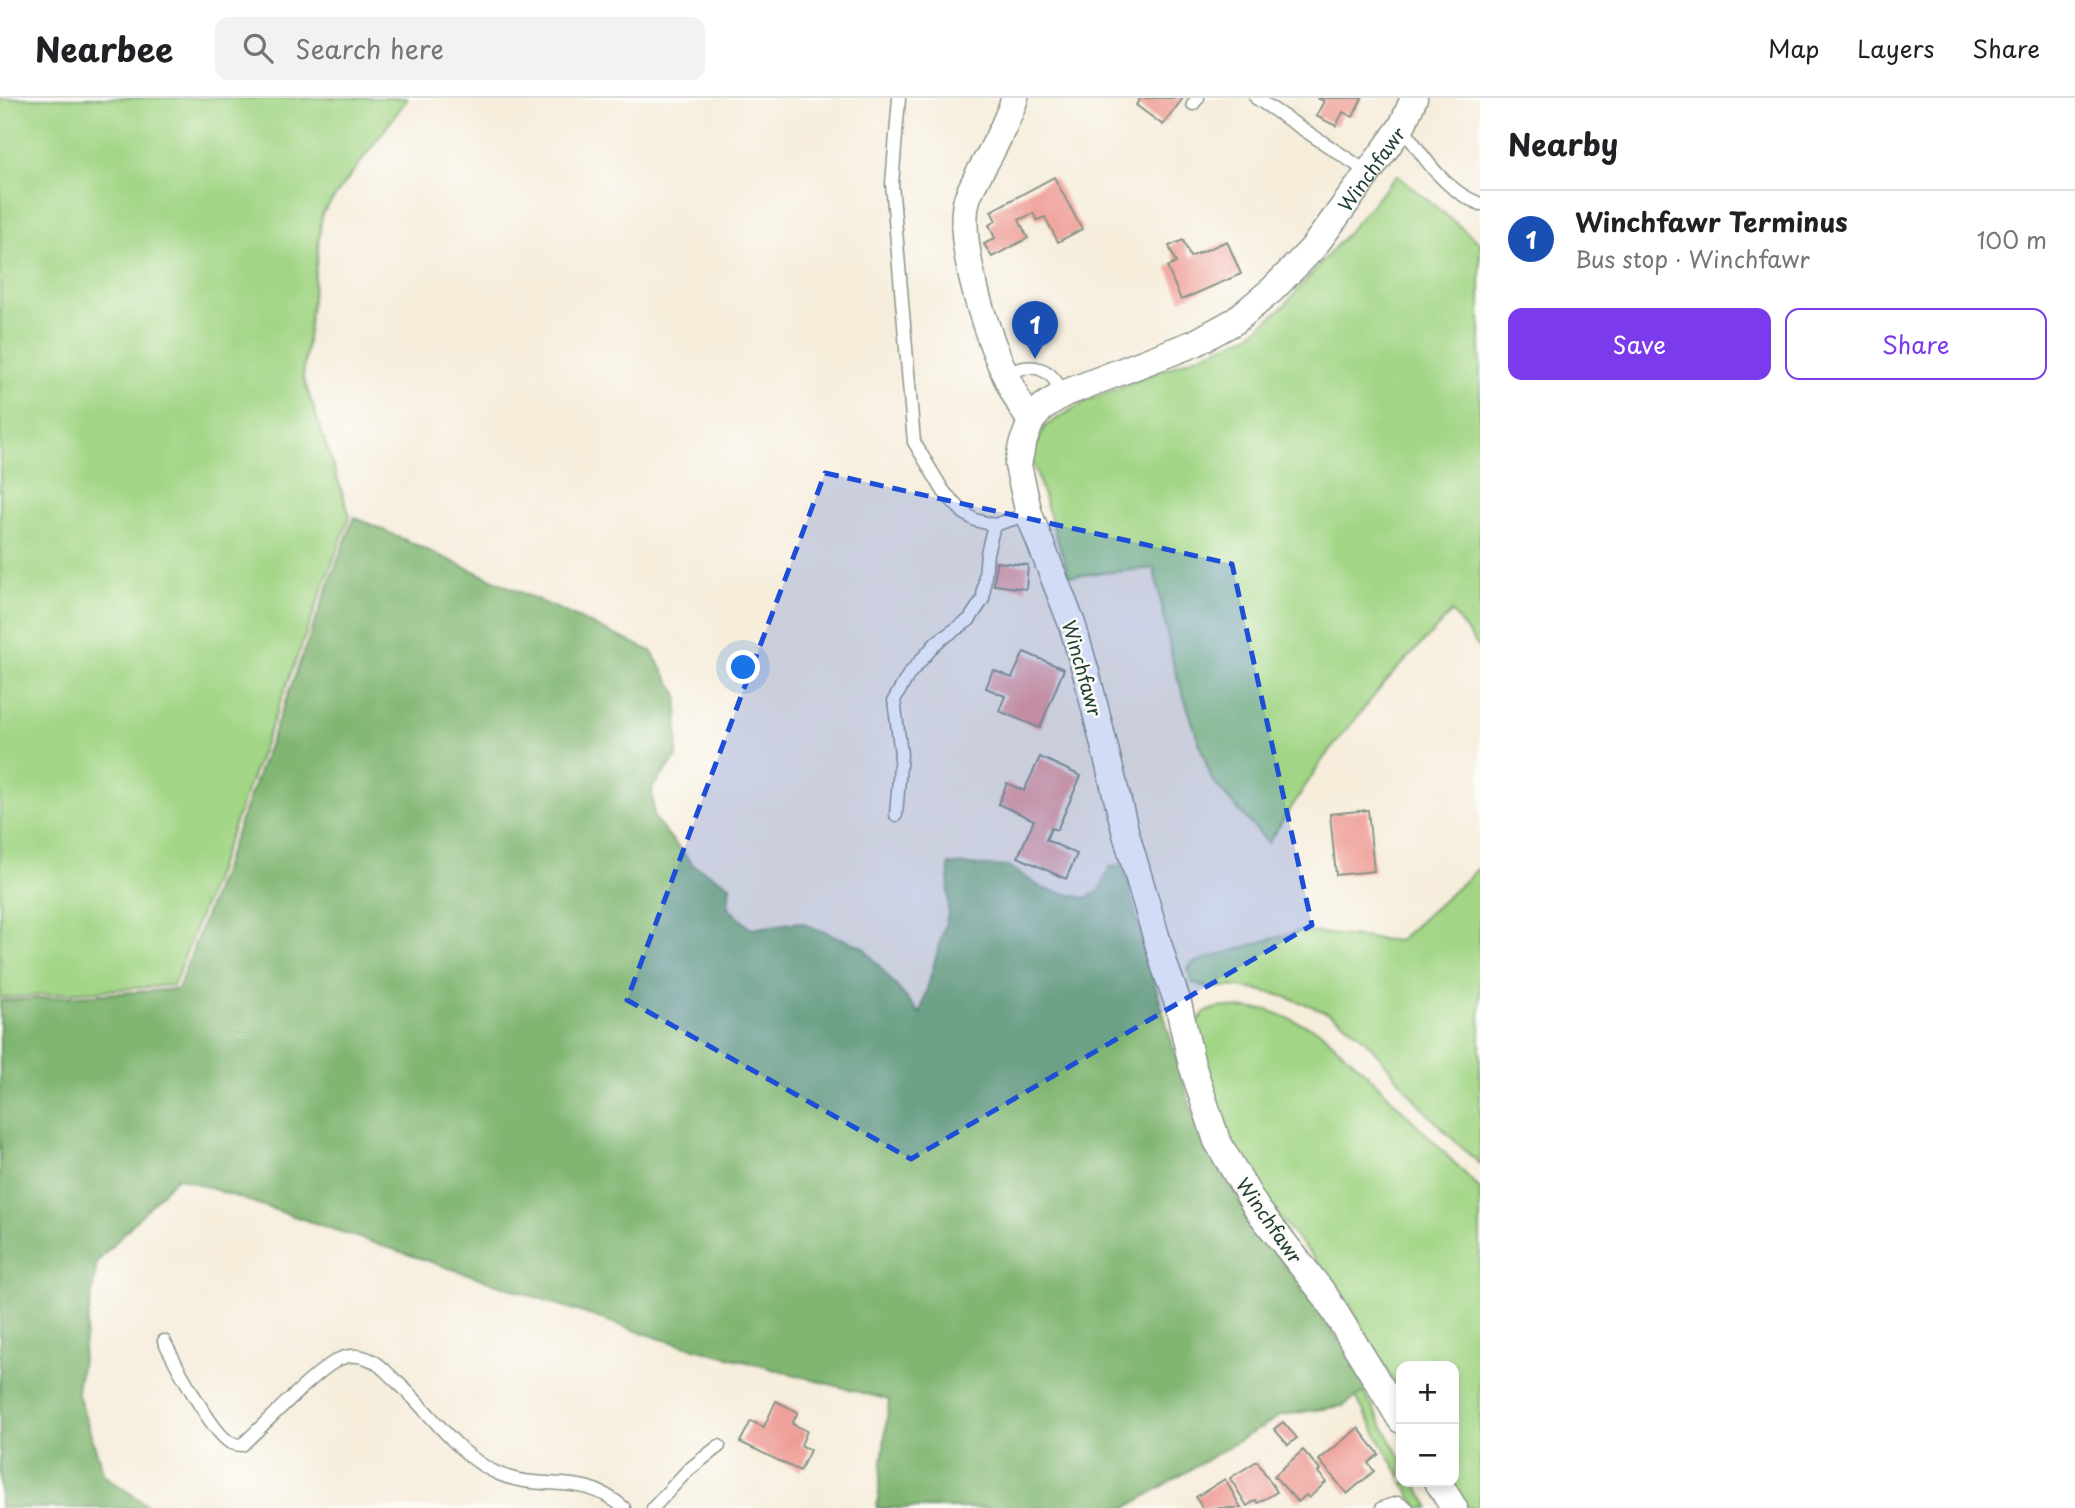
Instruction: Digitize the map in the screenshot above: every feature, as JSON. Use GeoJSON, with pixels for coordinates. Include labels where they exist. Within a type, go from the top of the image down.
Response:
{"type":"FeatureCollection","features":[{"type":"Feature","properties":{"kind":"street"},"geometry":{"type":"LineString","coordinates":[[1015,98],[968,198],[965,218],[970,270],[986,324],[1021,408],[1031,421]]}},
{"type":"Feature","properties":{"kind":"street","name":"Winchfawr"},"geometry":{"type":"LineString","coordinates":[[1396,1411],[1324,1294],[1257,1209],[1217,1141],[1192,1065],[1178,1003],[1126,834],[1072,624],[1029,514],[1017,465],[1021,445],[1031,421],[1044,406],[1063,394],[1195,343],[1235,321],[1273,289],[1312,249],[1369,173],[1402,126],[1414,98]]}},
{"type":"Feature","properties":{"kind":"street"},"geometry":{"type":"LineString","coordinates":[[1441,1487],[1454,1508]]}},
{"type":"Feature","properties":{"kind":"lane"},"geometry":{"type":"LineString","coordinates":[[899,98],[892,184],[914,442],[944,492],[975,520],[994,524],[1029,514]]}},
{"type":"Feature","properties":{"kind":"lane"},"geometry":{"type":"LineString","coordinates":[[1255,98],[1369,173]]}},
{"type":"Feature","properties":{"kind":"lane"},"geometry":{"type":"LineString","coordinates":[[1402,126],[1441,178],[1463,197],[1480,204]]}},
{"type":"Feature","properties":{"kind":"lane"},"geometry":{"type":"LineString","coordinates":[[1006,374],[1018,369],[1035,368],[1049,372],[1063,394]]}},
{"type":"Feature","properties":{"kind":"lane"},"geometry":{"type":"LineString","coordinates":[[896,815],[901,754],[894,700],[909,674],[937,642],[969,620],[983,599],[994,524]]}},
{"type":"Feature","properties":{"kind":"lane"},"geometry":{"type":"LineString","coordinates":[[164,1341],[184,1380],[223,1437],[232,1444],[242,1445],[323,1370],[341,1358],[360,1356],[375,1362],[482,1465],[520,1480],[573,1483],[592,1488],[613,1498],[624,1508]]}},
{"type":"Feature","properties":{"kind":"lane"},"geometry":{"type":"LineString","coordinates":[[653,1508],[687,1471],[719,1446]]}},
{"type":"Feature","properties":{"kind":"lane"},"geometry":{"type":"LineString","coordinates":[[1382,1508],[1398,1503],[1407,1508]]}},
{"type":"Feature","properties":{"kind":"highlighted area"},"geometry":{"type":"Polygon","coordinates":[[[825,473],[1232,564],[1312,925],[911,1159],[627,1000],[825,473]]]}},
{"type":"Feature","properties":{"kind":"green space"},"geometry":{"type":"Polygon","coordinates":[[[0,98],[408,98],[322,214],[303,377],[350,516],[174,985],[0,998],[0,98]]]}},
{"type":"Feature","properties":{"kind":"green space"},"geometry":{"type":"Polygon","coordinates":[[[1397,175],[1480,243],[1480,649],[1452,612],[1386,681],[1323,759],[1268,843],[1212,780],[1174,667],[1154,568],[1069,576],[1032,459],[1044,427],[1084,402],[1250,335],[1285,305],[1397,175]]]}},
{"type":"Feature","properties":{"kind":"green space"},"geometry":{"type":"Polygon","coordinates":[[[354,517],[651,651],[678,695],[677,757],[652,788],[654,818],[693,865],[730,885],[728,908],[751,929],[799,922],[862,946],[920,1014],[948,914],[949,864],[1010,867],[1044,889],[1085,898],[1100,891],[1109,867],[1124,864],[1142,940],[1199,1135],[1247,1215],[1318,1309],[1370,1388],[1343,1406],[1282,1415],[1126,1508],[877,1508],[889,1400],[661,1339],[177,1177],[97,1262],[77,1391],[104,1475],[151,1508],[0,1508],[0,1001],[178,989],[354,517]]]}},
{"type":"Feature","properties":{"kind":"green space"},"geometry":{"type":"Polygon","coordinates":[[[1480,867],[1480,1164],[1428,1114],[1365,1040],[1343,1021],[1274,993],[1238,987],[1212,988],[1192,982],[1188,970],[1192,963],[1298,931],[1398,941],[1480,867]]]}},
{"type":"Feature","properties":{"kind":"green space"},"geometry":{"type":"Polygon","coordinates":[[[1219,1007],[1268,1010],[1320,1031],[1364,1071],[1480,1189],[1480,1508],[1468,1508],[1455,1487],[1459,1487],[1459,1361],[1396,1361],[1396,1386],[1344,1297],[1267,1201],[1241,1162],[1220,1117],[1204,1070],[1196,1024],[1204,1013],[1219,1007]]]}},
{"type":"Feature","properties":{"kind":"green space"},"geometry":{"type":"Polygon","coordinates":[[[1364,1392],[1396,1449],[1396,1469],[1356,1397],[1364,1392]]]}},
{"type":"Feature","properties":{"kind":"green space"},"geometry":{"type":"Polygon","coordinates":[[[1406,1487],[1418,1487],[1430,1508],[1418,1508],[1406,1487]]]}},
{"type":"Feature","properties":{"kind":"building"},"geometry":{"type":"Polygon","coordinates":[[[1141,98],[1183,98],[1163,125],[1136,105],[1141,98]]]}},
{"type":"Feature","properties":{"kind":"building"},"geometry":{"type":"Polygon","coordinates":[[[1317,98],[1362,98],[1353,117],[1343,112],[1336,126],[1316,116],[1324,101],[1317,98]]]}},
{"type":"Feature","properties":{"kind":"building"},"geometry":{"type":"Polygon","coordinates":[[[1054,177],[1082,229],[1058,242],[1045,217],[1037,220],[1033,213],[1019,220],[1028,238],[992,257],[984,244],[995,238],[989,225],[996,221],[991,211],[1054,177]]]}},
{"type":"Feature","properties":{"kind":"building"},"geometry":{"type":"Polygon","coordinates":[[[1183,240],[1190,257],[1227,241],[1241,274],[1181,300],[1167,267],[1176,263],[1169,246],[1183,240]]]}},
{"type":"Feature","properties":{"kind":"building"},"geometry":{"type":"Polygon","coordinates":[[[996,562],[1028,565],[1026,589],[994,585],[996,562]]]}},
{"type":"Feature","properties":{"kind":"building"},"geometry":{"type":"Polygon","coordinates":[[[1024,652],[1064,669],[1040,728],[999,711],[1005,696],[986,688],[993,670],[1012,678],[1024,652]]]}},
{"type":"Feature","properties":{"kind":"building"},"geometry":{"type":"Polygon","coordinates":[[[1040,757],[1081,776],[1057,830],[1051,828],[1046,840],[1077,854],[1066,879],[1018,857],[1034,820],[998,804],[1007,783],[1024,791],[1040,757]]]}},
{"type":"Feature","properties":{"kind":"building"},"geometry":{"type":"Polygon","coordinates":[[[1368,810],[1374,871],[1336,875],[1330,814],[1368,810]]]}},
{"type":"Feature","properties":{"kind":"building"},"geometry":{"type":"Polygon","coordinates":[[[776,1401],[798,1412],[792,1424],[807,1431],[801,1445],[810,1450],[800,1471],[740,1442],[751,1421],[764,1427],[776,1401]]]}},
{"type":"Feature","properties":{"kind":"building"},"geometry":{"type":"Polygon","coordinates":[[[1283,1422],[1297,1438],[1288,1445],[1274,1429],[1283,1422]]]}},
{"type":"Feature","properties":{"kind":"building"},"geometry":{"type":"Polygon","coordinates":[[[1358,1428],[1379,1454],[1368,1463],[1374,1471],[1347,1494],[1319,1460],[1358,1428]]]}},
{"type":"Feature","properties":{"kind":"building"},"geometry":{"type":"Polygon","coordinates":[[[1303,1450],[1320,1470],[1318,1472],[1326,1482],[1309,1498],[1306,1495],[1298,1502],[1274,1476],[1303,1450]]]}},
{"type":"Feature","properties":{"kind":"building"},"geometry":{"type":"Polygon","coordinates":[[[1257,1461],[1277,1492],[1247,1506],[1230,1478],[1257,1461]]]}},
{"type":"Feature","properties":{"kind":"building"},"geometry":{"type":"Polygon","coordinates":[[[1225,1479],[1241,1508],[1202,1508],[1196,1497],[1225,1479]]]}},
{"type":"Feature","properties":{"kind":"place","name":"Winchfawr Terminus"},"geometry":{"type":"Point","coordinates":[1035,359]}}]}
